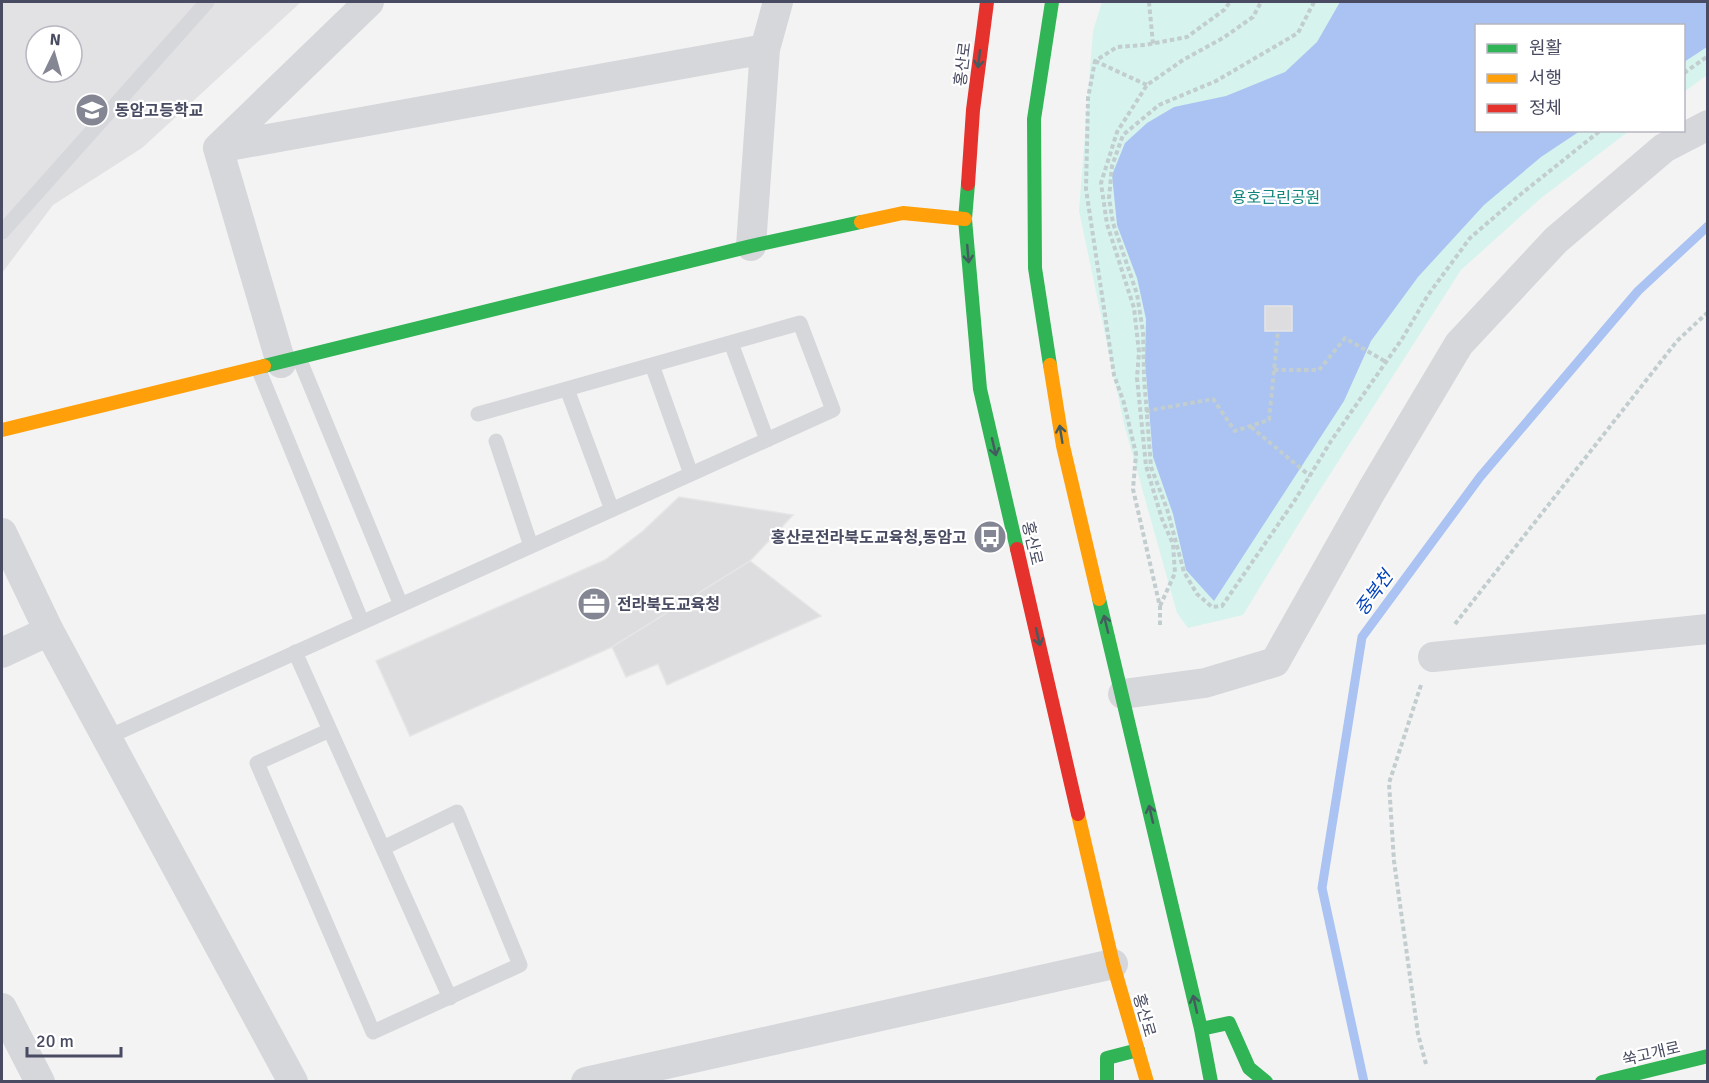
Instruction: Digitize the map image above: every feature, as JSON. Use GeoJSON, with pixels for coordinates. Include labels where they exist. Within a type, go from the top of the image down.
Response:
{"type":"FeatureCollection","features":[{"type":"Feature","properties":{"kind":"street"},"geometry":{"type":"LineString","coordinates":[[218,148],[369,2]]}},
{"type":"Feature","properties":{"kind":"street"},"geometry":{"type":"LineString","coordinates":[[751,246],[765,49],[778,2]]}},
{"type":"Feature","properties":{"kind":"street","name":"홍산로"},"geometry":{"type":"LineString","coordinates":[[987,2],[973,110],[965,219],[980,389],[1113,964],[1147,1082]]}},
{"type":"Feature","properties":{"kind":"street"},"geometry":{"type":"LineString","coordinates":[[1052,2],[1034,119],[1035,268],[1063,446],[1201,1029],[1211,1082]]}},
{"type":"Feature","properties":{"kind":"street"},"geometry":{"type":"LineString","coordinates":[[218,148],[765,49]]}},
{"type":"Feature","properties":{"kind":"street"},"geometry":{"type":"LineString","coordinates":[[1123,694],[1205,683],[1275,662],[1372,490],[1459,344],[1556,240],[1664,148],[1707,125]]}},
{"type":"Feature","properties":{"kind":"street"},"geometry":{"type":"LineString","coordinates":[[218,148],[279,363]]}},
{"type":"Feature","properties":{"kind":"street"},"geometry":{"type":"LineString","coordinates":[[2,430],[751,246],[903,213],[965,219]]}},
{"type":"Feature","properties":{"kind":"street"},"geometry":{"type":"LineString","coordinates":[[2,533],[49,631],[293,1082]]}},
{"type":"Feature","properties":{"kind":"street"},"geometry":{"type":"LineString","coordinates":[[1433,657],[1707,629]]}},
{"type":"Feature","properties":{"kind":"street"},"geometry":{"type":"LineString","coordinates":[[2,653],[49,631]]}},
{"type":"Feature","properties":{"kind":"street"},"geometry":{"type":"LineString","coordinates":[[586,1082],[1063,973],[1113,964]]}},
{"type":"Feature","properties":{"kind":"street"},"geometry":{"type":"LineString","coordinates":[[2,1008],[40,1082]]}},
{"type":"Feature","properties":{"kind":"street"},"geometry":{"type":"LineString","coordinates":[[1201,1029],[1229,1023],[1249,1068],[1266,1082]]}},
{"type":"Feature","properties":{"kind":"street"},"geometry":{"type":"LineString","coordinates":[[1107,1082],[1107,1058],[1138,1050]]}},
{"type":"Feature","properties":{"kind":"street","name":"쑥고개로"},"geometry":{"type":"LineString","coordinates":[[1602,1082],[1707,1056]]}},
{"type":"Feature","properties":{"kind":"lane"},"geometry":{"type":"LineString","coordinates":[[2,232],[207,2]]}},
{"type":"Feature","properties":{"kind":"lane"},"geometry":{"type":"LineString","coordinates":[[108,737],[833,410],[800,323],[478,414]]}},
{"type":"Feature","properties":{"kind":"lane"},"geometry":{"type":"LineString","coordinates":[[731,343],[767,440]]}},
{"type":"Feature","properties":{"kind":"lane"},"geometry":{"type":"LineString","coordinates":[[279,363],[401,604]]}},
{"type":"Feature","properties":{"kind":"lane"},"geometry":{"type":"LineString","coordinates":[[279,363],[362,622]]}},
{"type":"Feature","properties":{"kind":"lane"},"geometry":{"type":"LineString","coordinates":[[652,365],[691,474]]}},
{"type":"Feature","properties":{"kind":"lane"},"geometry":{"type":"LineString","coordinates":[[567,389],[612,510]]}},
{"type":"Feature","properties":{"kind":"lane"},"geometry":{"type":"LineString","coordinates":[[496,441],[531,546]]}},
{"type":"Feature","properties":{"kind":"lane"},"geometry":{"type":"LineString","coordinates":[[295,652],[450,999]]}},
{"type":"Feature","properties":{"kind":"lane"},"geometry":{"type":"LineString","coordinates":[[330,730],[257,763],[373,1032],[450,999],[520,965],[457,812],[383,848]]}},
{"type":"Feature","properties":{"kind":"path"},"geometry":{"type":"LineString","coordinates":[[1149,2],[1153,44]]}},
{"type":"Feature","properties":{"kind":"path"},"geometry":{"type":"LineString","coordinates":[[1160,626],[1160,607],[1133,489],[1136,454],[1124,403],[1114,375],[1086,189],[1088,98],[1095,61],[1117,47],[1153,44],[1186,37],[1224,10],[1230,2]]}},
{"type":"Feature","properties":{"kind":"path"},"geometry":{"type":"LineString","coordinates":[[1160,607],[1175,573],[1173,544],[1162,519],[1146,466],[1137,378],[1139,352],[1134,308],[1107,224],[1101,183],[1117,132],[1148,85],[1183,60],[1224,38],[1252,17],[1261,2]]}},
{"type":"Feature","properties":{"kind":"path"},"geometry":{"type":"LineString","coordinates":[[1314,2],[1298,33],[1215,81],[1159,105],[1123,135],[1112,166],[1109,198],[1113,223],[1137,294],[1143,332],[1146,411],[1152,467],[1167,509],[1184,572],[1197,594],[1212,606],[1222,606],[1331,441],[1402,339],[1428,295],[1470,238],[1598,132]]}},
{"type":"Feature","properties":{"kind":"path"},"geometry":{"type":"LineString","coordinates":[[1685,72],[1707,56]]}},
{"type":"Feature","properties":{"kind":"path"},"geometry":{"type":"LineString","coordinates":[[1095,61],[1148,85]]}},
{"type":"Feature","properties":{"kind":"path"},"geometry":{"type":"LineString","coordinates":[[1146,411],[1213,399],[1235,431],[1269,420],[1278,331]]}},
{"type":"Feature","properties":{"kind":"path"},"geometry":{"type":"LineString","coordinates":[[1274,370],[1319,370],[1345,338],[1386,362]]}},
{"type":"Feature","properties":{"kind":"path"},"geometry":{"type":"LineString","coordinates":[[1250,426],[1310,476]]}},
{"type":"Feature","properties":{"kind":"shaded area","name":"동암고등학교"},"geometry":{"type":"Polygon","coordinates":[[[2,2],[301,2],[142,148],[53,205],[2,273],[2,2]]]}},
{"type":"Feature","properties":{"kind":"green space","name":"용호근린공원"},"geometry":{"type":"Polygon","coordinates":[[[1102,2],[1707,2],[1707,75],[1685,91],[1685,24],[1475,24],[1475,132],[1628,132],[1540,199],[1461,270],[1309,507],[1243,615],[1188,628],[1177,613],[1124,424],[1079,211],[1093,31],[1102,2]]]}},
{"type":"Feature","properties":{"kind":"water","name":"용호근린공원"},"geometry":{"type":"Polygon","coordinates":[[[1340,2],[1707,2],[1707,47],[1685,61],[1685,24],[1475,24],[1475,132],[1578,132],[1541,157],[1484,205],[1418,277],[1371,341],[1344,401],[1214,601],[1186,570],[1173,514],[1153,457],[1145,362],[1146,319],[1137,278],[1117,225],[1112,175],[1125,143],[1147,123],[1174,107],[1226,96],[1285,72],[1317,42],[1340,2]]]}},
{"type":"Feature","properties":{"kind":"building"},"geometry":{"type":"Polygon","coordinates":[[[1265,306],[1292,306],[1292,331],[1265,331],[1265,306]]]}},
{"type":"Feature","properties":{"kind":"building","name":"전라북도교육청"},"geometry":{"type":"Polygon","coordinates":[[[679,497],[793,515],[750,561],[821,616],[667,685],[658,664],[626,677],[612,647],[410,736],[376,661],[605,560],[643,531],[679,497]]]}},
{"type":"Feature","properties":{"kind":"building","name":"전라북도교육청"},"geometry":{"type":"Polygon","coordinates":[[[679,497],[793,515],[750,561],[612,647],[410,736],[376,661],[605,560],[643,531],[679,497]]]}},
{"type":"Feature","properties":{"kind":"waterway","name":"중복천"},"geometry":{"type":"LineString","coordinates":[[1364,1082],[1322,888],[1362,637],[1480,477],[1638,291],[1708,226]]}},
{"type":"Feature","properties":{"kind":"traffic: fast"},"geometry":{"type":"LineString","coordinates":[[1050,365],[1035,268],[1034,119],[1052,2]]}},
{"type":"Feature","properties":{"kind":"traffic: fast"},"geometry":{"type":"LineString","coordinates":[[968,184],[965,219],[980,389],[1017,549]]}},
{"type":"Feature","properties":{"kind":"traffic: fast"},"geometry":{"type":"LineString","coordinates":[[264,366],[751,246],[861,222]]}},
{"type":"Feature","properties":{"kind":"traffic: fast"},"geometry":{"type":"LineString","coordinates":[[1099,599],[1201,1029],[1211,1082]]}},
{"type":"Feature","properties":{"kind":"traffic: fast"},"geometry":{"type":"LineString","coordinates":[[1201,1029],[1229,1023],[1249,1068],[1266,1082]]}},
{"type":"Feature","properties":{"kind":"traffic: fast"},"geometry":{"type":"LineString","coordinates":[[1107,1082],[1107,1058],[1138,1050]]}},
{"type":"Feature","properties":{"kind":"traffic: fast"},"geometry":{"type":"LineString","coordinates":[[1602,1082],[1708,1056]]}},
{"type":"Feature","properties":{"kind":"traffic: slow"},"geometry":{"type":"LineString","coordinates":[[861,222],[903,213],[965,219]]}},
{"type":"Feature","properties":{"kind":"traffic: slow"},"geometry":{"type":"LineString","coordinates":[[1050,365],[1063,446],[1099,599]]}},
{"type":"Feature","properties":{"kind":"traffic: slow"},"geometry":{"type":"LineString","coordinates":[[2,430],[264,366]]}},
{"type":"Feature","properties":{"kind":"traffic: slow"},"geometry":{"type":"LineString","coordinates":[[1078,814],[1113,964],[1147,1082]]}},
{"type":"Feature","properties":{"kind":"traffic: jam"},"geometry":{"type":"LineString","coordinates":[[968,184],[973,110],[987,2]]}},
{"type":"Feature","properties":{"kind":"traffic: jam"},"geometry":{"type":"LineString","coordinates":[[1017,549],[1078,814]]}},
{"type":"Feature","properties":{"kind":"place","name":"동암고등학교"},"geometry":{"type":"Point","coordinates":[92,110]}},
{"type":"Feature","properties":{"kind":"place","name":"홍산로전라북도교육청,동암고"},"geometry":{"type":"Point","coordinates":[990,537]}},
{"type":"Feature","properties":{"kind":"place","name":"전라북도교육청"},"geometry":{"type":"Point","coordinates":[594,604]}}]}
